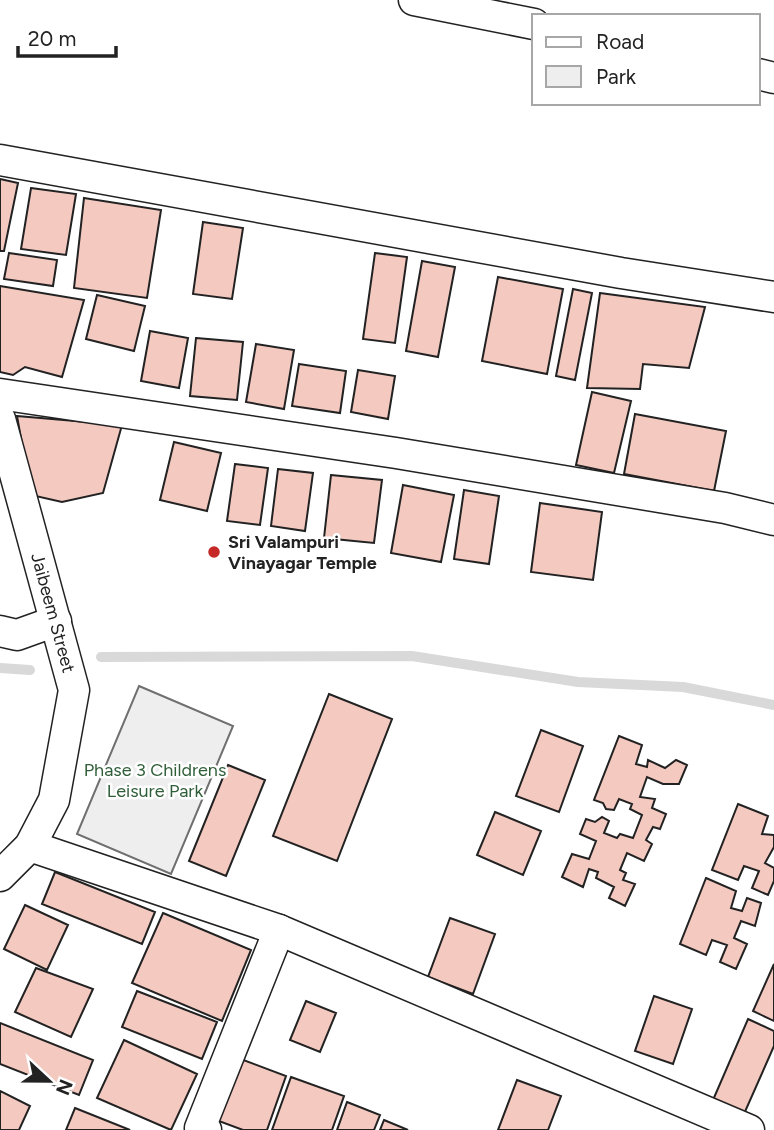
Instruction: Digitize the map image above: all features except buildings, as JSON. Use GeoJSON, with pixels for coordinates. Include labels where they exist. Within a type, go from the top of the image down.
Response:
{"type":"FeatureCollection","features":[{"type":"Feature","properties":{"kind":"street"},"geometry":{"type":"LineString","coordinates":[[414,0],[532,23]]}},
{"type":"Feature","properties":{"kind":"street"},"geometry":{"type":"LineString","coordinates":[[0,160],[621,273],[774,297]]}},
{"type":"Feature","properties":{"kind":"street"},"geometry":{"type":"LineString","coordinates":[[0,394],[396,453],[725,508],[774,520]]}},
{"type":"Feature","properties":{"kind":"street","name":"Jaibeem Street"},"geometry":{"type":"LineString","coordinates":[[0,419],[74,690],[54,800],[30,846],[0,876]]}},
{"type":"Feature","properties":{"kind":"street"},"geometry":{"type":"LineString","coordinates":[[0,631],[16,635],[58,633]]}},
{"type":"Feature","properties":{"kind":"street"},"geometry":{"type":"LineString","coordinates":[[30,846],[279,930],[749,1130]]}},
{"type":"Feature","properties":{"kind":"street"},"geometry":{"type":"LineString","coordinates":[[201,1129],[279,930]]}},
{"type":"Feature","properties":{"kind":"green space","name":"Phase 3 Childrens Leisure Park"},"geometry":{"type":"Polygon","coordinates":[[[139,686],[233,726],[171,874],[77,834],[139,686]]]}},
{"type":"Feature","properties":{"kind":"waterway"},"geometry":{"type":"LineString","coordinates":[[101,657],[412,656],[578,682],[683,687],[774,705]]}},
{"type":"Feature","properties":{"kind":"waterway"},"geometry":{"type":"LineString","coordinates":[[0,668],[30,670]]}},
{"type":"Feature","properties":{"kind":"place","name":"Sri Valampuri Vinayagar Temple"},"geometry":{"type":"Point","coordinates":[214,552]}}]}
